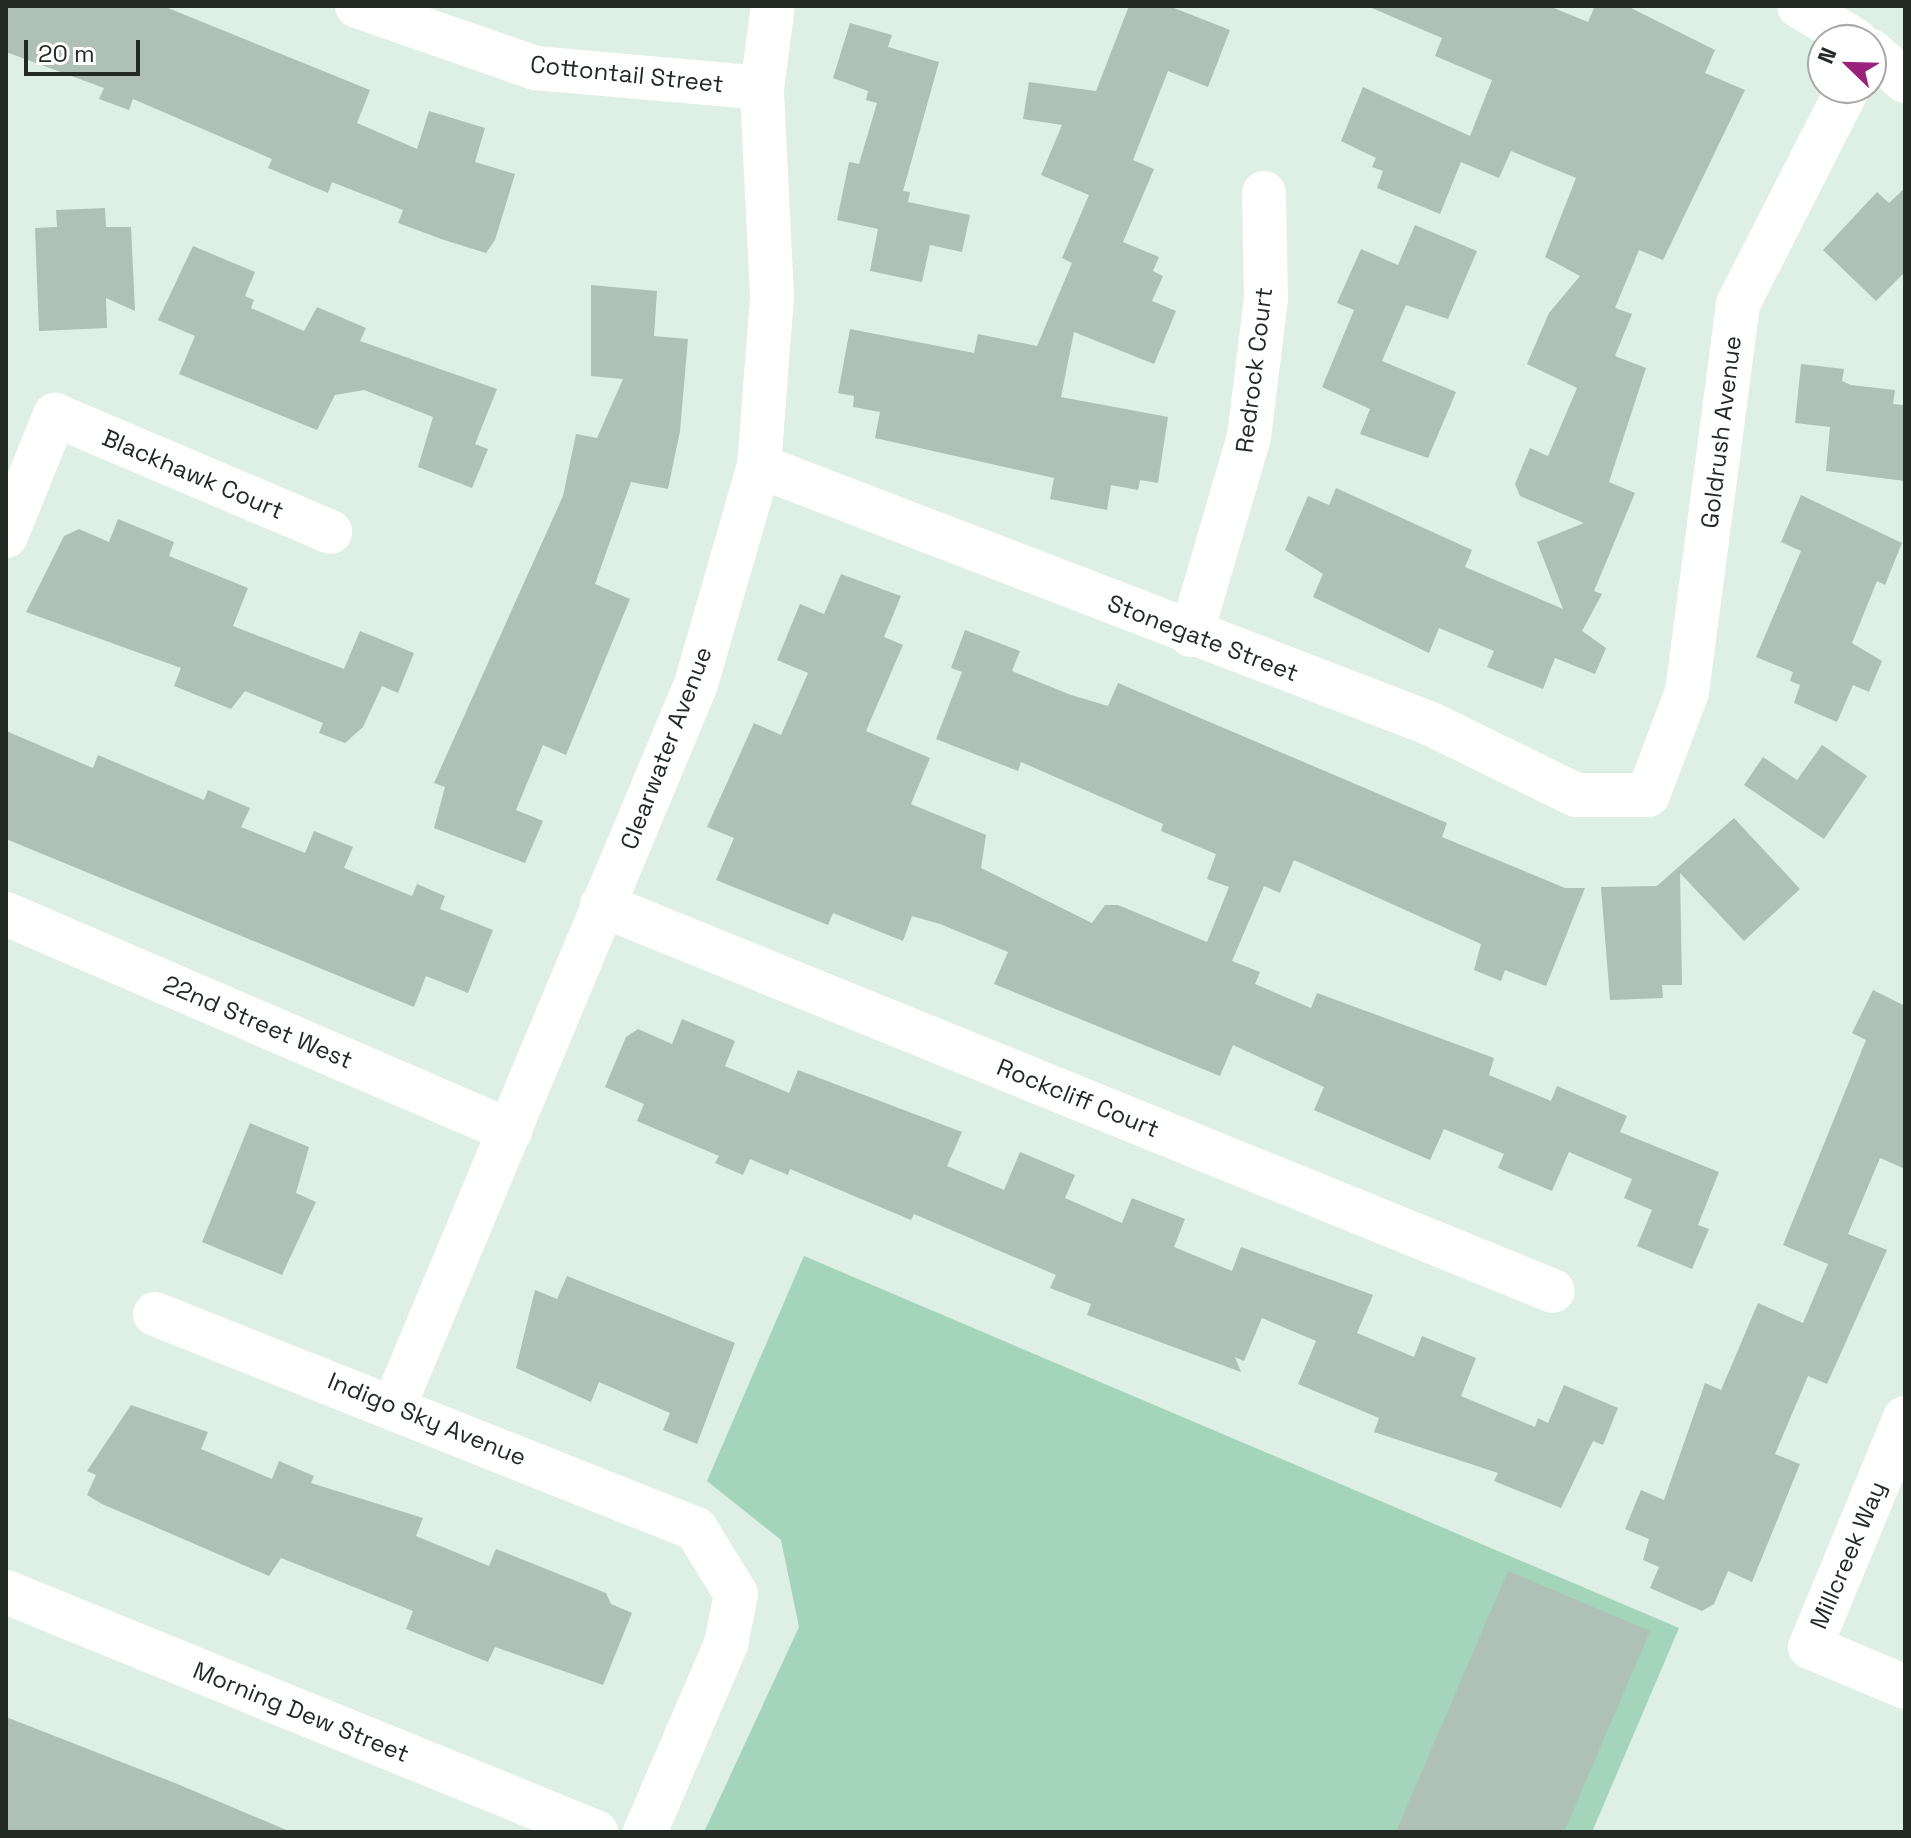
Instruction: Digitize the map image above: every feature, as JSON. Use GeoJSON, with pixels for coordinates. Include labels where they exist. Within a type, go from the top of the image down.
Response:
{"type":"FeatureCollection","features":[{"type":"Feature","properties":{"kind":"street","name":"Cottontail Street"},"geometry":{"type":"LineString","coordinates":[[357,6],[535,68],[762,88]]}},
{"type":"Feature","properties":{"kind":"street","name":"Clearwater Avenue"},"geometry":{"type":"LineString","coordinates":[[395,1404],[696,684],[759,466],[772,296],[762,88],[773,6]]}},
{"type":"Feature","properties":{"kind":"street"},"geometry":{"type":"LineString","coordinates":[[1799,6],[1829,24]]}},
{"type":"Feature","properties":{"kind":"street"},"geometry":{"type":"LineString","coordinates":[[1887,65],[1905,81]]}},
{"type":"Feature","properties":{"kind":"street","name":"Goldrush Avenue"},"geometry":{"type":"LineString","coordinates":[[1648,795],[1687,692],[1738,304],[1840,104]]}},
{"type":"Feature","properties":{"kind":"street","name":"Redrock Court"},"geometry":{"type":"LineString","coordinates":[[1191,635],[1249,437],[1266,298],[1264,193]]}},
{"type":"Feature","properties":{"kind":"street","name":"Blackhawk Court"},"geometry":{"type":"LineString","coordinates":[[6,536],[55,415],[330,532]]}},
{"type":"Feature","properties":{"kind":"street","name":"Stonegate Street"},"geometry":{"type":"LineString","coordinates":[[759,466],[1191,635],[1431,724],[1576,795],[1648,795]]}},
{"type":"Feature","properties":{"kind":"street","name":"Rockcliff Court"},"geometry":{"type":"LineString","coordinates":[[602,905],[1553,1291]]}},
{"type":"Feature","properties":{"kind":"street","name":"22nd Street West"},"geometry":{"type":"LineString","coordinates":[[6,914],[510,1131]]}},
{"type":"Feature","properties":{"kind":"street","name":"Indigo Sky Avenue"},"geometry":{"type":"LineString","coordinates":[[155,1314],[395,1404],[696,1529],[736,1594],[726,1644],[645,1832]]}},
{"type":"Feature","properties":{"kind":"street","name":"Millcreek Way"},"geometry":{"type":"LineString","coordinates":[[1905,1418],[1810,1647],[1905,1687]]}},
{"type":"Feature","properties":{"kind":"street","name":"Morning Dew Street"},"geometry":{"type":"LineString","coordinates":[[6,1592],[596,1832]]}},
{"type":"Feature","properties":{"kind":"green space"},"geometry":{"type":"Polygon","coordinates":[[[804,1256],[1679,1628],[1592,1832],[704,1832],[799,1627],[781,1540],[707,1481],[804,1256]]]}},
{"type":"Feature","properties":{"kind":"building"},"geometry":{"type":"Polygon","coordinates":[[[6,6],[163,6],[370,90],[357,123],[417,149],[429,111],[485,128],[475,162],[515,174],[495,240],[486,253],[444,240],[398,223],[403,210],[332,182],[328,193],[268,168],[272,159],[133,99],[129,110],[99,99],[104,88],[6,52],[6,6]]]}},
{"type":"Feature","properties":{"kind":"building"},"geometry":{"type":"Polygon","coordinates":[[[1129,6],[1169,6],[1230,30],[1208,87],[1168,71],[1133,160],[1154,169],[1123,242],[1159,257],[1153,271],[1163,276],[1152,301],[1176,311],[1154,364],[1074,332],[1061,397],[1168,417],[1158,483],[1140,480],[1138,490],[1111,485],[1107,510],[1050,499],[1054,478],[875,438],[880,412],[853,407],[854,396],[838,393],[850,329],[974,353],[978,334],[1037,346],[1072,263],[1062,258],[1089,195],[1041,175],[1062,125],[1023,119],[1029,82],[1096,91],[1129,6]]]}},
{"type":"Feature","properties":{"kind":"building"},"geometry":{"type":"Polygon","coordinates":[[[1367,6],[1549,6],[1588,22],[1595,6],[1627,6],[1715,50],[1705,73],[1745,90],[1663,260],[1639,250],[1615,308],[1632,314],[1615,356],[1646,368],[1609,482],[1635,493],[1594,591],[1602,594],[1582,631],[1606,648],[1595,674],[1555,658],[1543,689],[1487,667],[1494,651],[1439,628],[1429,653],[1313,597],[1323,574],[1285,550],[1308,496],[1329,505],[1336,488],[1472,550],[1465,567],[1563,609],[1537,542],[1584,523],[1520,496],[1515,484],[1530,448],[1548,456],[1577,388],[1527,364],[1549,313],[1580,276],[1545,257],[1576,178],[1511,151],[1499,178],[1461,162],[1440,214],[1377,188],[1383,171],[1372,167],[1376,158],[1341,141],[1363,87],[1470,136],[1492,80],[1435,56],[1442,38],[1367,6]]]}},
{"type":"Feature","properties":{"kind":"building"},"geometry":{"type":"Polygon","coordinates":[[[850,23],[892,35],[888,47],[939,62],[903,191],[910,192],[908,202],[970,215],[962,252],[930,245],[922,282],[870,271],[878,229],[837,220],[849,162],[859,164],[877,103],[866,100],[868,91],[833,78],[850,23]]]}},
{"type":"Feature","properties":{"kind":"building"},"geometry":{"type":"Polygon","coordinates":[[[1905,188],[1905,272],[1876,301],[1823,250],[1877,192],[1889,203],[1905,188]]]}},
{"type":"Feature","properties":{"kind":"building"},"geometry":{"type":"Polygon","coordinates":[[[105,208],[106,227],[131,227],[135,311],[106,298],[107,328],[39,331],[35,228],[57,227],[56,210],[105,208]]]}},
{"type":"Feature","properties":{"kind":"building"},"geometry":{"type":"Polygon","coordinates":[[[1415,225],[1477,251],[1448,319],[1406,305],[1382,361],[1456,392],[1428,458],[1360,434],[1370,409],[1322,387],[1354,310],[1337,303],[1361,249],[1398,265],[1415,225]]]}},
{"type":"Feature","properties":{"kind":"building"},"geometry":{"type":"Polygon","coordinates":[[[193,246],[255,272],[245,296],[254,300],[251,308],[304,331],[317,307],[366,328],[360,341],[497,389],[475,444],[488,449],[472,488],[418,467],[433,417],[364,390],[335,395],[317,430],[179,374],[195,336],[158,320],[193,246]]]}},
{"type":"Feature","properties":{"kind":"building"},"geometry":{"type":"Polygon","coordinates":[[[591,285],[657,291],[654,336],[688,339],[680,431],[668,489],[631,482],[595,584],[630,599],[566,755],[543,745],[516,810],[543,821],[525,863],[434,828],[445,787],[434,783],[563,496],[576,434],[597,438],[623,379],[591,376],[591,285]]]}},
{"type":"Feature","properties":{"kind":"building"},"geometry":{"type":"Polygon","coordinates":[[[1801,364],[1844,369],[1842,381],[1851,385],[1895,390],[1893,404],[1905,405],[1905,481],[1826,471],[1830,427],[1795,423],[1801,364]]]}},
{"type":"Feature","properties":{"kind":"building"},"geometry":{"type":"Polygon","coordinates":[[[1801,495],[1902,543],[1885,585],[1877,581],[1852,643],[1882,661],[1869,692],[1853,685],[1837,722],[1794,703],[1800,685],[1790,681],[1793,672],[1756,657],[1801,551],[1781,542],[1801,495]]]}},
{"type":"Feature","properties":{"kind":"building"},"geometry":{"type":"Polygon","coordinates":[[[118,519],[174,542],[169,556],[248,588],[233,626],[344,669],[360,631],[414,653],[398,693],[382,686],[363,727],[345,743],[319,733],[323,723],[245,691],[231,709],[174,686],[181,668],[26,612],[64,536],[79,529],[109,542],[118,519]]]}},
{"type":"Feature","properties":{"kind":"building"},"geometry":{"type":"Polygon","coordinates":[[[841,574],[901,596],[884,637],[903,645],[866,731],[930,758],[911,804],[986,835],[981,868],[1092,923],[1105,905],[1118,905],[1207,942],[1229,887],[1207,879],[1216,854],[1161,831],[1163,824],[1021,762],[1018,771],[936,739],[962,672],[951,668],[965,630],[1020,651],[1012,671],[1108,706],[1118,683],[1447,823],[1442,837],[1565,888],[1585,888],[1546,986],[1505,970],[1501,981],[1474,970],[1481,944],[1294,860],[1280,893],[1264,886],[1232,961],[1260,972],[1255,984],[1311,1008],[1317,993],[1494,1058],[1489,1075],[1551,1101],[1557,1086],[1627,1116],[1620,1132],[1719,1172],[1698,1225],[1709,1229],[1692,1269],[1637,1246],[1652,1210],[1624,1198],[1632,1179],[1569,1152],[1552,1191],[1498,1168],[1504,1154],[1444,1129],[1430,1160],[1314,1110],[1324,1087],[1233,1045],[1220,1076],[994,984],[1008,952],[940,924],[912,916],[903,941],[833,913],[828,925],[716,880],[734,838],[707,827],[754,723],[781,735],[808,673],[777,660],[800,604],[824,614],[841,574]]]}},
{"type":"Feature","properties":{"kind":"building"},"geometry":{"type":"Polygon","coordinates":[[[6,731],[93,768],[98,755],[204,800],[208,790],[250,808],[241,827],[305,853],[314,831],[353,847],[344,868],[412,896],[417,884],[445,896],[440,909],[493,930],[468,993],[426,976],[414,1007],[6,839],[6,731]]]}},
{"type":"Feature","properties":{"kind":"building"},"geometry":{"type":"Polygon","coordinates":[[[1822,745],[1867,776],[1824,839],[1744,785],[1763,757],[1797,780],[1822,745]]]}},
{"type":"Feature","properties":{"kind":"building"},"geometry":{"type":"Polygon","coordinates":[[[1734,818],[1800,889],[1744,941],[1680,873],[1682,985],[1662,985],[1663,998],[1610,1000],[1601,887],[1657,886],[1734,818]]]}},
{"type":"Feature","properties":{"kind":"building"},"geometry":{"type":"Polygon","coordinates":[[[1873,990],[1905,1006],[1905,1169],[1880,1158],[1848,1234],[1887,1250],[1827,1384],[1808,1376],[1775,1454],[1800,1464],[1752,1582],[1728,1571],[1714,1604],[1702,1611],[1650,1588],[1659,1567],[1643,1560],[1649,1539],[1625,1529],[1641,1490],[1664,1500],[1705,1383],[1721,1390],[1758,1303],[1803,1323],[1828,1264],[1783,1245],[1866,1040],[1852,1033],[1873,990]]]}},
{"type":"Feature","properties":{"kind":"building"},"geometry":{"type":"Polygon","coordinates":[[[682,1019],[735,1041],[725,1066],[789,1093],[798,1070],[962,1132],[947,1166],[1004,1190],[1020,1152],[1075,1175],[1065,1198],[1122,1223],[1132,1198],[1185,1219],[1174,1247],[1232,1271],[1241,1247],[1373,1295],[1357,1333],[1414,1357],[1422,1336],[1476,1358],[1461,1396],[1535,1427],[1538,1418],[1548,1423],[1564,1385],[1618,1408],[1603,1445],[1593,1441],[1561,1508],[1494,1481],[1498,1473],[1374,1432],[1379,1418],[1298,1384],[1316,1341],[1262,1318],[1244,1361],[1235,1357],[1241,1372],[1087,1315],[1091,1304],[1050,1288],[1056,1275],[914,1214],[911,1220],[790,1169],[788,1175],[750,1159],[743,1175],[715,1163],[719,1156],[637,1121],[644,1104],[605,1087],[626,1037],[638,1029],[672,1044],[682,1019]]]}},
{"type":"Feature","properties":{"kind":"building"},"geometry":{"type":"Polygon","coordinates":[[[250,1123],[309,1147],[296,1193],[316,1202],[282,1275],[202,1242],[250,1123]]]}},
{"type":"Feature","properties":{"kind":"building"},"geometry":{"type":"Polygon","coordinates":[[[567,1276],[735,1343],[697,1444],[663,1430],[670,1413],[599,1382],[591,1402],[516,1368],[535,1290],[557,1299],[567,1276]]]}},
{"type":"Feature","properties":{"kind":"building"},"geometry":{"type":"Polygon","coordinates":[[[131,1405],[208,1432],[201,1449],[272,1479],[279,1461],[314,1476],[311,1483],[423,1518],[416,1536],[489,1566],[496,1549],[606,1593],[611,1604],[632,1613],[603,1685],[495,1647],[488,1662],[406,1629],[413,1611],[281,1558],[269,1576],[102,1504],[87,1495],[96,1475],[87,1471],[131,1405]]]}},
{"type":"Feature","properties":{"kind":"building"},"geometry":{"type":"Polygon","coordinates":[[[1508,1571],[1650,1631],[1564,1832],[1396,1832],[1508,1571]]]}},
{"type":"Feature","properties":{"kind":"building"},"geometry":{"type":"Polygon","coordinates":[[[6,1717],[175,1783],[291,1832],[6,1832],[6,1717]]]}}]}
